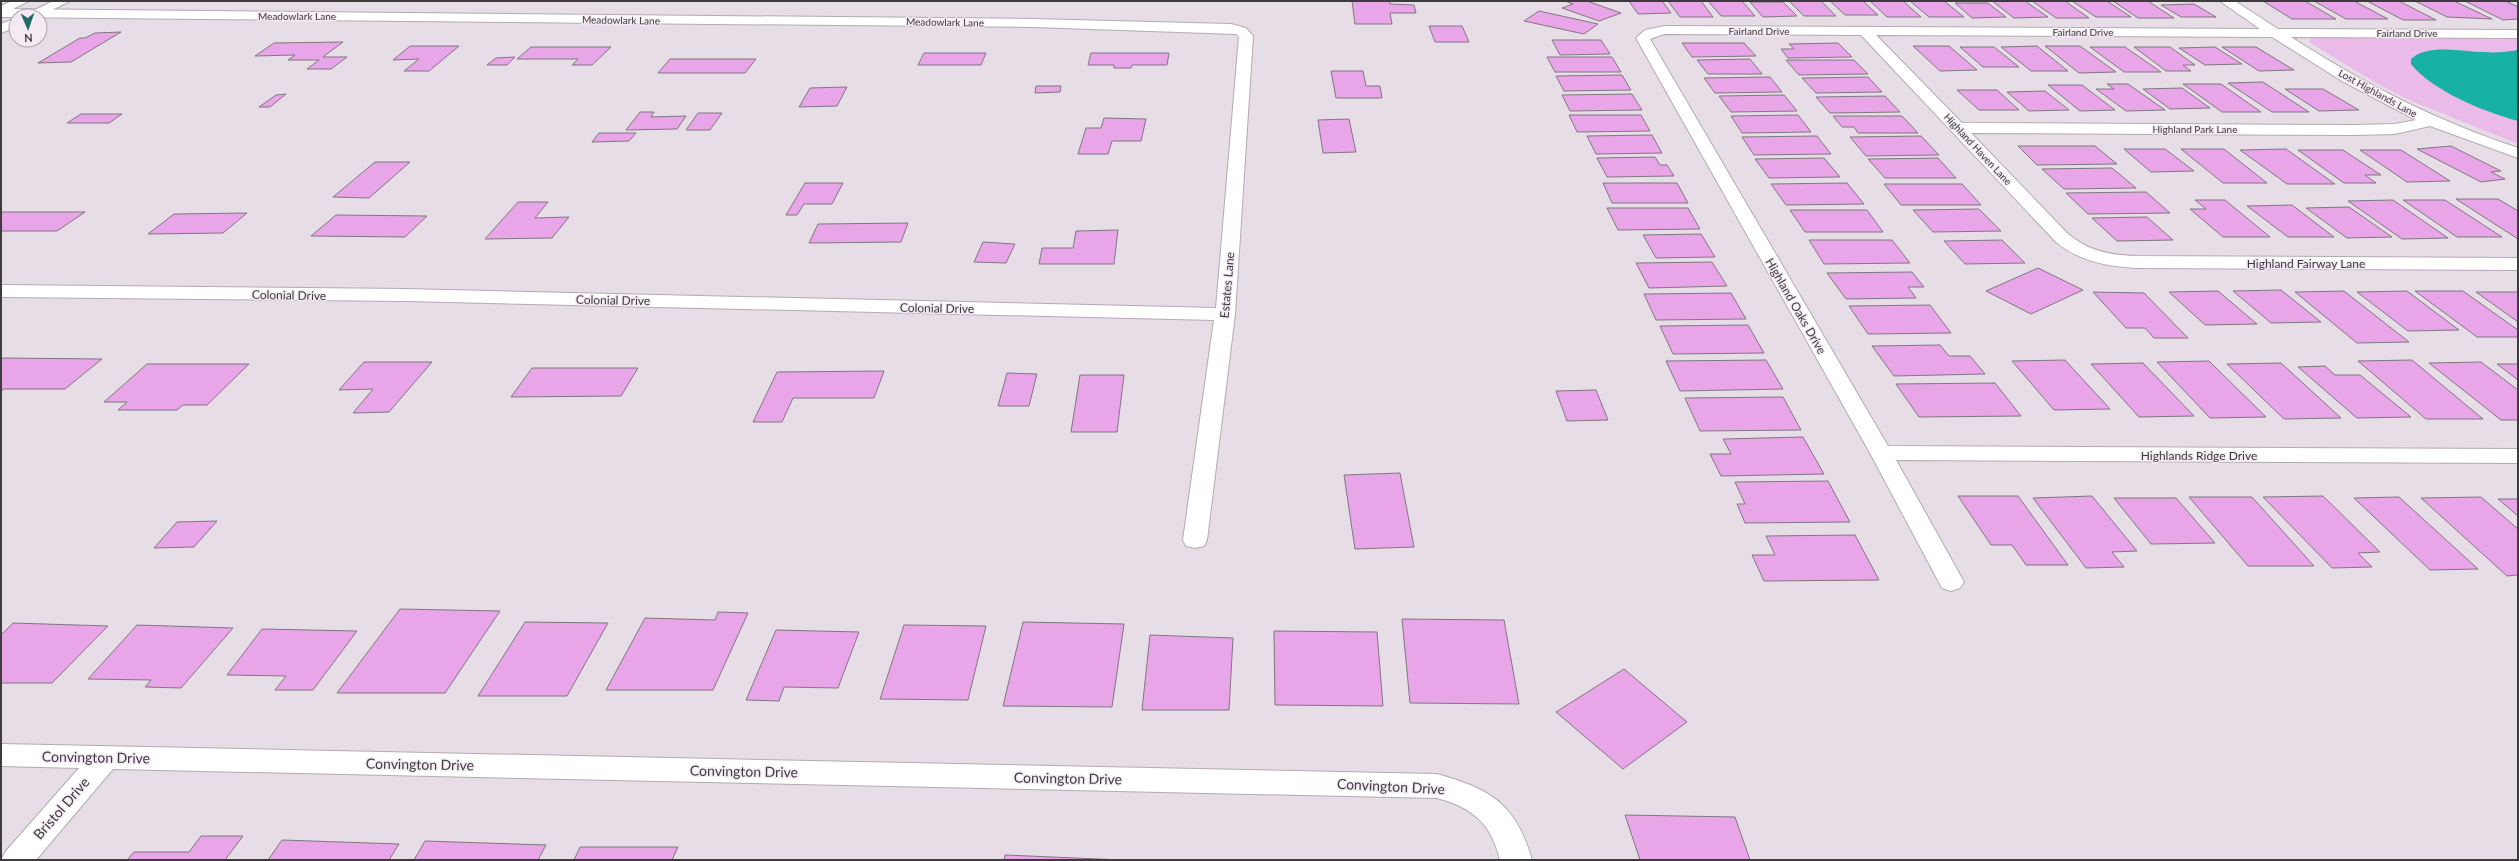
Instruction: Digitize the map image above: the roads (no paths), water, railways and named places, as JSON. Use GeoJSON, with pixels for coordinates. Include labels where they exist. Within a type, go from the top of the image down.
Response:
{"type":"FeatureCollection","features":[{"type":"Feature","properties":{"kind":"street"},"geometry":{"type":"LineString","coordinates":[[1,12],[23,1]]}},
{"type":"Feature","properties":{"kind":"street"},"geometry":{"type":"LineString","coordinates":[[48,8],[64,1]]}},
{"type":"Feature","properties":{"kind":"street","name":"Lost Highlands Lane"},"geometry":{"type":"LineString","coordinates":[[2226,1],[2364,88],[2430,121],[2479,141],[2518,153]]}},
{"type":"Feature","properties":{"kind":"street","name":"Meadowlark Lane"},"geometry":{"type":"LineString","coordinates":[[48,15],[1033,23],[1230,28],[1241,31]]}},
{"type":"Feature","properties":{"kind":"street","name":"Fairland Drive"},"geometry":{"type":"LineString","coordinates":[[1649,33],[1678,30],[2518,34]]}},
{"type":"Feature","properties":{"kind":"street","name":"Estates Lane"},"geometry":{"type":"LineString","coordinates":[[1195,540],[1225,314],[1246,36],[1241,31]]}},
{"type":"Feature","properties":{"kind":"street","name":"Highland Haven Lane"},"geometry":{"type":"LineString","coordinates":[[1866,32],[2062,238],[2078,251],[2095,258]]}},
{"type":"Feature","properties":{"kind":"street","name":"Highland Oaks Drive"},"geometry":{"type":"LineString","coordinates":[[1649,33],[1643,38],[1646,45],[1881,454],[1951,582]]}},
{"type":"Feature","properties":{"kind":"street","name":"Highland Park Lane"},"geometry":{"type":"LineString","coordinates":[[1958,128],[2355,130],[2395,129],[2430,121]]}},
{"type":"Feature","properties":{"kind":"street","name":"Highland Fairway Lane"},"geometry":{"type":"LineString","coordinates":[[2095,258],[2135,262],[2518,264]]}},
{"type":"Feature","properties":{"kind":"street","name":"Colonial Drive"},"geometry":{"type":"LineString","coordinates":[[1,291],[406,295],[1225,314]]}},
{"type":"Feature","properties":{"kind":"street","name":"Highlands Ridge Drive"},"geometry":{"type":"LineString","coordinates":[[1881,454],[2518,456]]}},
{"type":"Feature","properties":{"kind":"street","name":"Convington Drive"},"geometry":{"type":"LineString","coordinates":[[1,755],[1437,786],[1461,792],[1483,803],[1500,820],[1512,839],[1516,860]]}},
{"type":"Feature","properties":{"kind":"street","name":"Bristol Drive"},"geometry":{"type":"LineString","coordinates":[[17,860],[106,757]]}}]}
